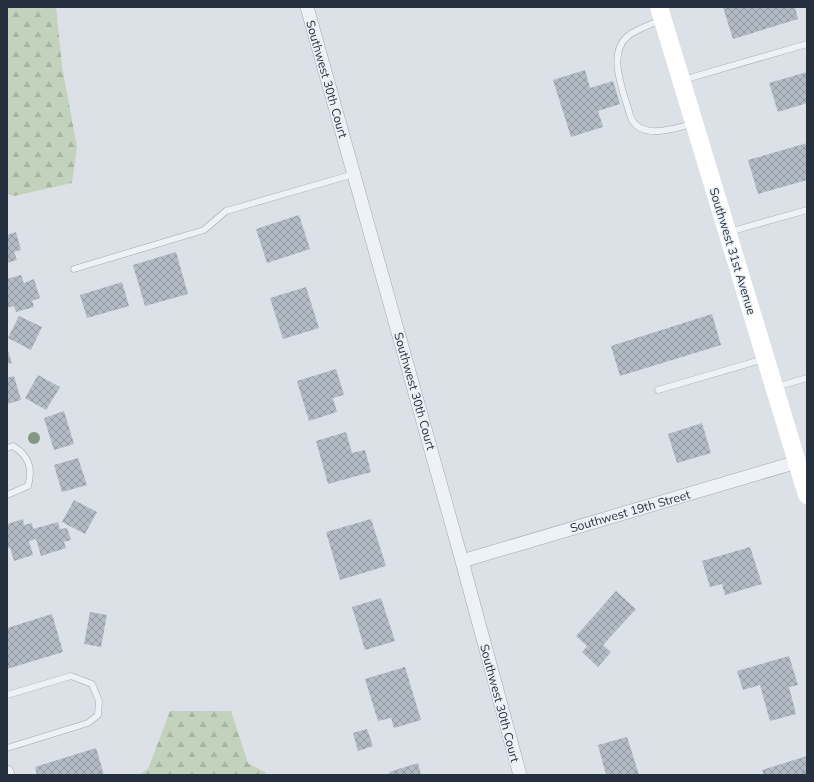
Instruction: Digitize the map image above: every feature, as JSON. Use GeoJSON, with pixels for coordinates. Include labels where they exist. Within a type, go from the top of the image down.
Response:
{"type":"FeatureCollection","features":[{"type":"Feature","properties":{"kind":"street","name":"Southwest 30th Court"},"geometry":{"type":"LineString","coordinates":[[307,7],[462,561],[520,775]]}},
{"type":"Feature","properties":{"kind":"street","name":"Southwest 31st Avenue"},"geometry":{"type":"LineString","coordinates":[[660,13],[807,495]]}},
{"type":"Feature","properties":{"kind":"street","name":"Southwest 19th Street"},"geometry":{"type":"LineString","coordinates":[[462,561],[798,462]]}},
{"type":"Feature","properties":{"kind":"lane"},"geometry":{"type":"LineString","coordinates":[[660,13],[633,32],[621,45],[617,59],[632,122],[650,131],[660,131],[694,123]]}},
{"type":"Feature","properties":{"kind":"lane"},"geometry":{"type":"LineString","coordinates":[[681,81],[807,44]]}},
{"type":"Feature","properties":{"kind":"lane"},"geometry":{"type":"LineString","coordinates":[[74,269],[204,230],[226,211],[354,174]]}},
{"type":"Feature","properties":{"kind":"lane"},"geometry":{"type":"LineString","coordinates":[[727,233],[807,210]]}},
{"type":"Feature","properties":{"kind":"lane"},"geometry":{"type":"LineString","coordinates":[[658,390],[766,358]]}},
{"type":"Feature","properties":{"kind":"lane"},"geometry":{"type":"LineString","coordinates":[[775,388],[807,378]]}},
{"type":"Feature","properties":{"kind":"lane"},"geometry":{"type":"LineString","coordinates":[[7,448],[13,446],[24,453],[31,474],[28,486],[7,495]]}},
{"type":"Feature","properties":{"kind":"lane"},"geometry":{"type":"LineString","coordinates":[[7,695],[71,676],[92,684],[99,701],[98,715],[88,723],[7,748]]}},
{"type":"Feature","properties":{"kind":"green space"},"geometry":{"type":"Polygon","coordinates":[[[7,7],[56,7],[62,66],[77,147],[72,183],[14,196],[7,194],[7,7]]]}},
{"type":"Feature","properties":{"kind":"green space"},"geometry":{"type":"Polygon","coordinates":[[[170,711],[231,711],[248,763],[265,772],[266,775],[139,775],[148,769],[170,711]]]}},
{"type":"Feature","properties":{"kind":"building"},"geometry":{"type":"Polygon","coordinates":[[[723,7],[795,7],[798,19],[733,39],[723,7]]]}},
{"type":"Feature","properties":{"kind":"building"},"geometry":{"type":"Polygon","coordinates":[[[585,70],[590,88],[613,81],[620,104],[598,111],[603,127],[571,137],[553,80],[585,70]]]}},
{"type":"Feature","properties":{"kind":"building"},"geometry":{"type":"Polygon","coordinates":[[[807,72],[807,103],[778,112],[769,83],[807,72]]]}},
{"type":"Feature","properties":{"kind":"building"},"geometry":{"type":"Polygon","coordinates":[[[807,143],[807,180],[758,194],[748,160],[807,143]]]}},
{"type":"Feature","properties":{"kind":"building"},"geometry":{"type":"Polygon","coordinates":[[[299,215],[310,249],[267,263],[256,229],[299,215]]]}},
{"type":"Feature","properties":{"kind":"building"},"geometry":{"type":"Polygon","coordinates":[[[16,232],[21,250],[14,252],[17,260],[7,263],[7,235],[16,232]]]}},
{"type":"Feature","properties":{"kind":"building"},"geometry":{"type":"Polygon","coordinates":[[[176,252],[188,294],[145,306],[133,265],[176,252]]]}},
{"type":"Feature","properties":{"kind":"building"},"geometry":{"type":"Polygon","coordinates":[[[21,275],[24,283],[34,279],[40,298],[32,301],[34,307],[16,312],[14,306],[7,308],[7,279],[21,275]]]}},
{"type":"Feature","properties":{"kind":"building"},"geometry":{"type":"Polygon","coordinates":[[[122,282],[129,306],[87,318],[80,295],[122,282]]]}},
{"type":"Feature","properties":{"kind":"building"},"geometry":{"type":"Polygon","coordinates":[[[306,287],[319,328],[283,339],[270,298],[306,287]]]}},
{"type":"Feature","properties":{"kind":"building"},"geometry":{"type":"Polygon","coordinates":[[[712,314],[721,345],[620,376],[611,346],[712,314]]]}},
{"type":"Feature","properties":{"kind":"building"},"geometry":{"type":"Polygon","coordinates":[[[19,316],[42,327],[31,350],[8,338],[19,316]]]}},
{"type":"Feature","properties":{"kind":"building"},"geometry":{"type":"Polygon","coordinates":[[[7,348],[12,363],[7,364],[7,348]]]}},
{"type":"Feature","properties":{"kind":"building"},"geometry":{"type":"Polygon","coordinates":[[[336,369],[344,395],[333,398],[337,412],[309,421],[297,381],[336,369]]]}},
{"type":"Feature","properties":{"kind":"building"},"geometry":{"type":"Polygon","coordinates":[[[38,375],[60,387],[46,410],[25,398],[38,375]]]}},
{"type":"Feature","properties":{"kind":"building"},"geometry":{"type":"Polygon","coordinates":[[[14,376],[21,400],[7,404],[7,378],[14,376]]]}},
{"type":"Feature","properties":{"kind":"building"},"geometry":{"type":"Polygon","coordinates":[[[64,411],[74,444],[54,450],[44,418],[64,411]]]}},
{"type":"Feature","properties":{"kind":"building"},"geometry":{"type":"Polygon","coordinates":[[[702,423],[711,453],[677,463],[668,434],[702,423]]]}},
{"type":"Feature","properties":{"kind":"building"},"geometry":{"type":"Polygon","coordinates":[[[346,432],[352,453],[365,450],[371,472],[328,484],[316,441],[346,432]]]}},
{"type":"Feature","properties":{"kind":"building"},"geometry":{"type":"Polygon","coordinates":[[[78,458],[87,485],[62,492],[54,465],[78,458]]]}},
{"type":"Feature","properties":{"kind":"building"},"geometry":{"type":"Polygon","coordinates":[[[74,500],[97,512],[85,534],[62,522],[74,500]]]}},
{"type":"Feature","properties":{"kind":"building"},"geometry":{"type":"Polygon","coordinates":[[[23,519],[24,525],[32,523],[33,529],[58,522],[60,529],[67,528],[71,540],[64,542],[66,548],[41,556],[36,539],[29,541],[33,555],[14,561],[10,547],[7,549],[7,524],[23,519]]]}},
{"type":"Feature","properties":{"kind":"building"},"geometry":{"type":"Polygon","coordinates":[[[371,519],[386,566],[340,580],[326,532],[371,519]]]}},
{"type":"Feature","properties":{"kind":"building"},"geometry":{"type":"Polygon","coordinates":[[[750,547],[762,584],[725,595],[722,584],[710,587],[702,561],[750,547]]]}},
{"type":"Feature","properties":{"kind":"building"},"geometry":{"type":"Polygon","coordinates":[[[616,591],[636,609],[603,645],[611,652],[598,667],[582,652],[587,646],[576,636],[616,591]]]}},
{"type":"Feature","properties":{"kind":"building"},"geometry":{"type":"Polygon","coordinates":[[[381,598],[395,641],[365,650],[352,607],[381,598]]]}},
{"type":"Feature","properties":{"kind":"building"},"geometry":{"type":"Polygon","coordinates":[[[90,612],[107,615],[101,647],[84,644],[90,612]]]}},
{"type":"Feature","properties":{"kind":"building"},"geometry":{"type":"Polygon","coordinates":[[[52,614],[63,652],[7,669],[7,628],[52,614]]]}},
{"type":"Feature","properties":{"kind":"building"},"geometry":{"type":"Polygon","coordinates":[[[789,656],[798,685],[789,687],[796,714],[770,721],[760,685],[743,690],[737,671],[789,656]]]}},
{"type":"Feature","properties":{"kind":"building"},"geometry":{"type":"Polygon","coordinates":[[[405,667],[421,720],[394,728],[391,718],[378,721],[365,679],[405,667]]]}},
{"type":"Feature","properties":{"kind":"building"},"geometry":{"type":"Polygon","coordinates":[[[367,729],[373,746],[358,751],[353,733],[367,729]]]}},
{"type":"Feature","properties":{"kind":"building"},"geometry":{"type":"Polygon","coordinates":[[[627,737],[639,775],[606,775],[598,745],[627,737]]]}},
{"type":"Feature","properties":{"kind":"building"},"geometry":{"type":"Polygon","coordinates":[[[96,748],[104,775],[37,775],[35,767],[96,748]]]}},
{"type":"Feature","properties":{"kind":"building"},"geometry":{"type":"Polygon","coordinates":[[[807,756],[807,775],[764,775],[762,770],[807,756]]]}},
{"type":"Feature","properties":{"kind":"building"},"geometry":{"type":"Polygon","coordinates":[[[418,763],[421,775],[390,775],[389,772],[418,763]]]}}]}
